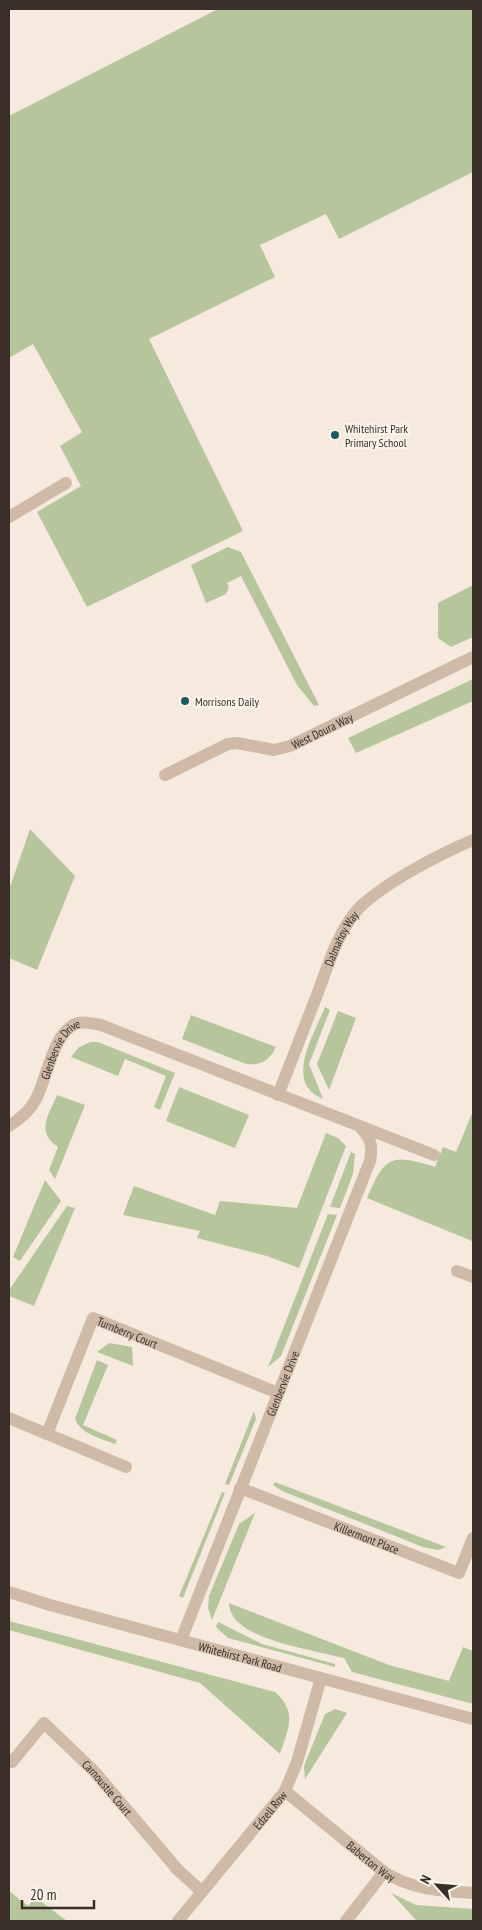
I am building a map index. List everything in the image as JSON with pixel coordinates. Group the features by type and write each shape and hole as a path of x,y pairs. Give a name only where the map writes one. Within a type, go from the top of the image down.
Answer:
{"street":[{"path":"9,517 66,483"},
{"name":"West Doura Way","path":"165,775 228,744 237,743 274,750 290,746 473,657"},
{"name":"Dalmahoy Way","path":"278,1095 334,952 350,921 361,907 385,888 451,850 473,840"},
{"name":"Glenbervie Drive","path":"9,1126 22,1118 36,1099 57,1044 64,1033 79,1022 101,1025 434,1155"},
{"name":"Glenbervie Drive","path":"181,1640 370,1161 372,1146 370,1137 360,1127"},
{"path":"458,1271 473,1277"},
{"name":"Turnberry Court","path":"46,1434 93,1318 278,1393"},
{"path":"9,1418 126,1467"},
{"name":"Killermont Place","path":"240,1488 459,1573 473,1538"},
{"name":"Whitehirst Park Road","path":"9,1592 50,1605 473,1719"},
{"name":"Edzell Row","path":"178,1921 285,1791 297,1762 320,1678"},
{"name":"Carnoustie Court","path":"12,1762 44,1723 94,1771 178,1869 202,1892"},
{"name":"Baberton Way","path":"285,1791 384,1872 413,1887 427,1890 473,1893"},
{"path":"346,1921 384,1872"}],"green space":[{"path":"218,9 473,9 473,172 339,239 326,214 260,245 275,277 149,339 243,531 87,607 37,512 81,486 60,446 82,432 33,344 9,358 9,116"},
{"path":"228,547 241,552 319,705 314,706 297,685 241,576 227,583 229,587 226,594 206,603 191,565"},
{"path":"473,585 473,637 451,647 438,638 438,603"},
{"path":"473,679 473,701 356,753 348,738"},
{"path":"30,829 75,876 37,970 9,958 9,890"},
{"path":"325,1007 330,1010 309,1064 323,1099 311,1092 305,1082 303,1070 309,1044"},
{"path":"338,1011 356,1018 329,1090 317,1064"},
{"path":"191,1015 276,1047 268,1059 261,1063 246,1064 182,1039"},
{"path":"91,1042 98,1042 175,1073 160,1110 154,1107 166,1076 125,1059 118,1076 71,1057 79,1047"},
{"path":"179,1087 249,1115 235,1148 166,1121"},
{"path":"57,1095 85,1105 55,1179 49,1170 58,1147 51,1141 45,1129"},
{"path":"473,1111 472,1241 367,1198 379,1173 391,1162 408,1160 435,1167 443,1147 456,1152"},
{"path":"326,1133 338,1138 346,1146 299,1268 267,1256 197,1238 200,1231 123,1215 134,1186 215,1215 220,1201 297,1208"},
{"path":"351,1152 355,1154 353,1174 340,1208 330,1207"},
{"path":"45,1180 61,1201 20,1261 13,1257"},
{"path":"67,1206 75,1208 34,1306 9,1296 9,1290"},
{"path":"328,1214 337,1215 281,1356 268,1367"},
{"path":"109,1343 132,1347 133,1366 97,1352"},
{"path":"97,1360 108,1365 83,1425 117,1440 115,1444 86,1432 75,1419"},
{"path":"254,1411 256,1419 229,1485 225,1484"},
{"path":"275,1482 446,1547 438,1550 423,1547 282,1491 273,1485"},
{"path":"222,1492 225,1493 183,1598 179,1596"},
{"path":"255,1513 212,1620 208,1608 209,1596 239,1524"},
{"path":"229,1603 389,1665 449,1681 463,1647 473,1651 473,1704 352,1672 344,1658 289,1645 261,1636 237,1621 233,1616"},
{"path":"9,1621 275,1692 282,1699 289,1714 288,1729 280,1754 200,1683 9,1630"},
{"path":"218,1622 262,1644 335,1664 335,1667 228,1638 216,1627"},
{"path":"335,1709 347,1713 305,1779 304,1766 325,1714"},
{"path":"9,1891 28,1906 35,1897 67,1921 9,1921"},
{"path":"391,1893 416,1905 473,1909 473,1921 417,1921"}],"place":[{"name":"Whitehirst Park Primary School","path":"335,435"},
{"name":"Morrisons Daily","path":"185,701"}]}
